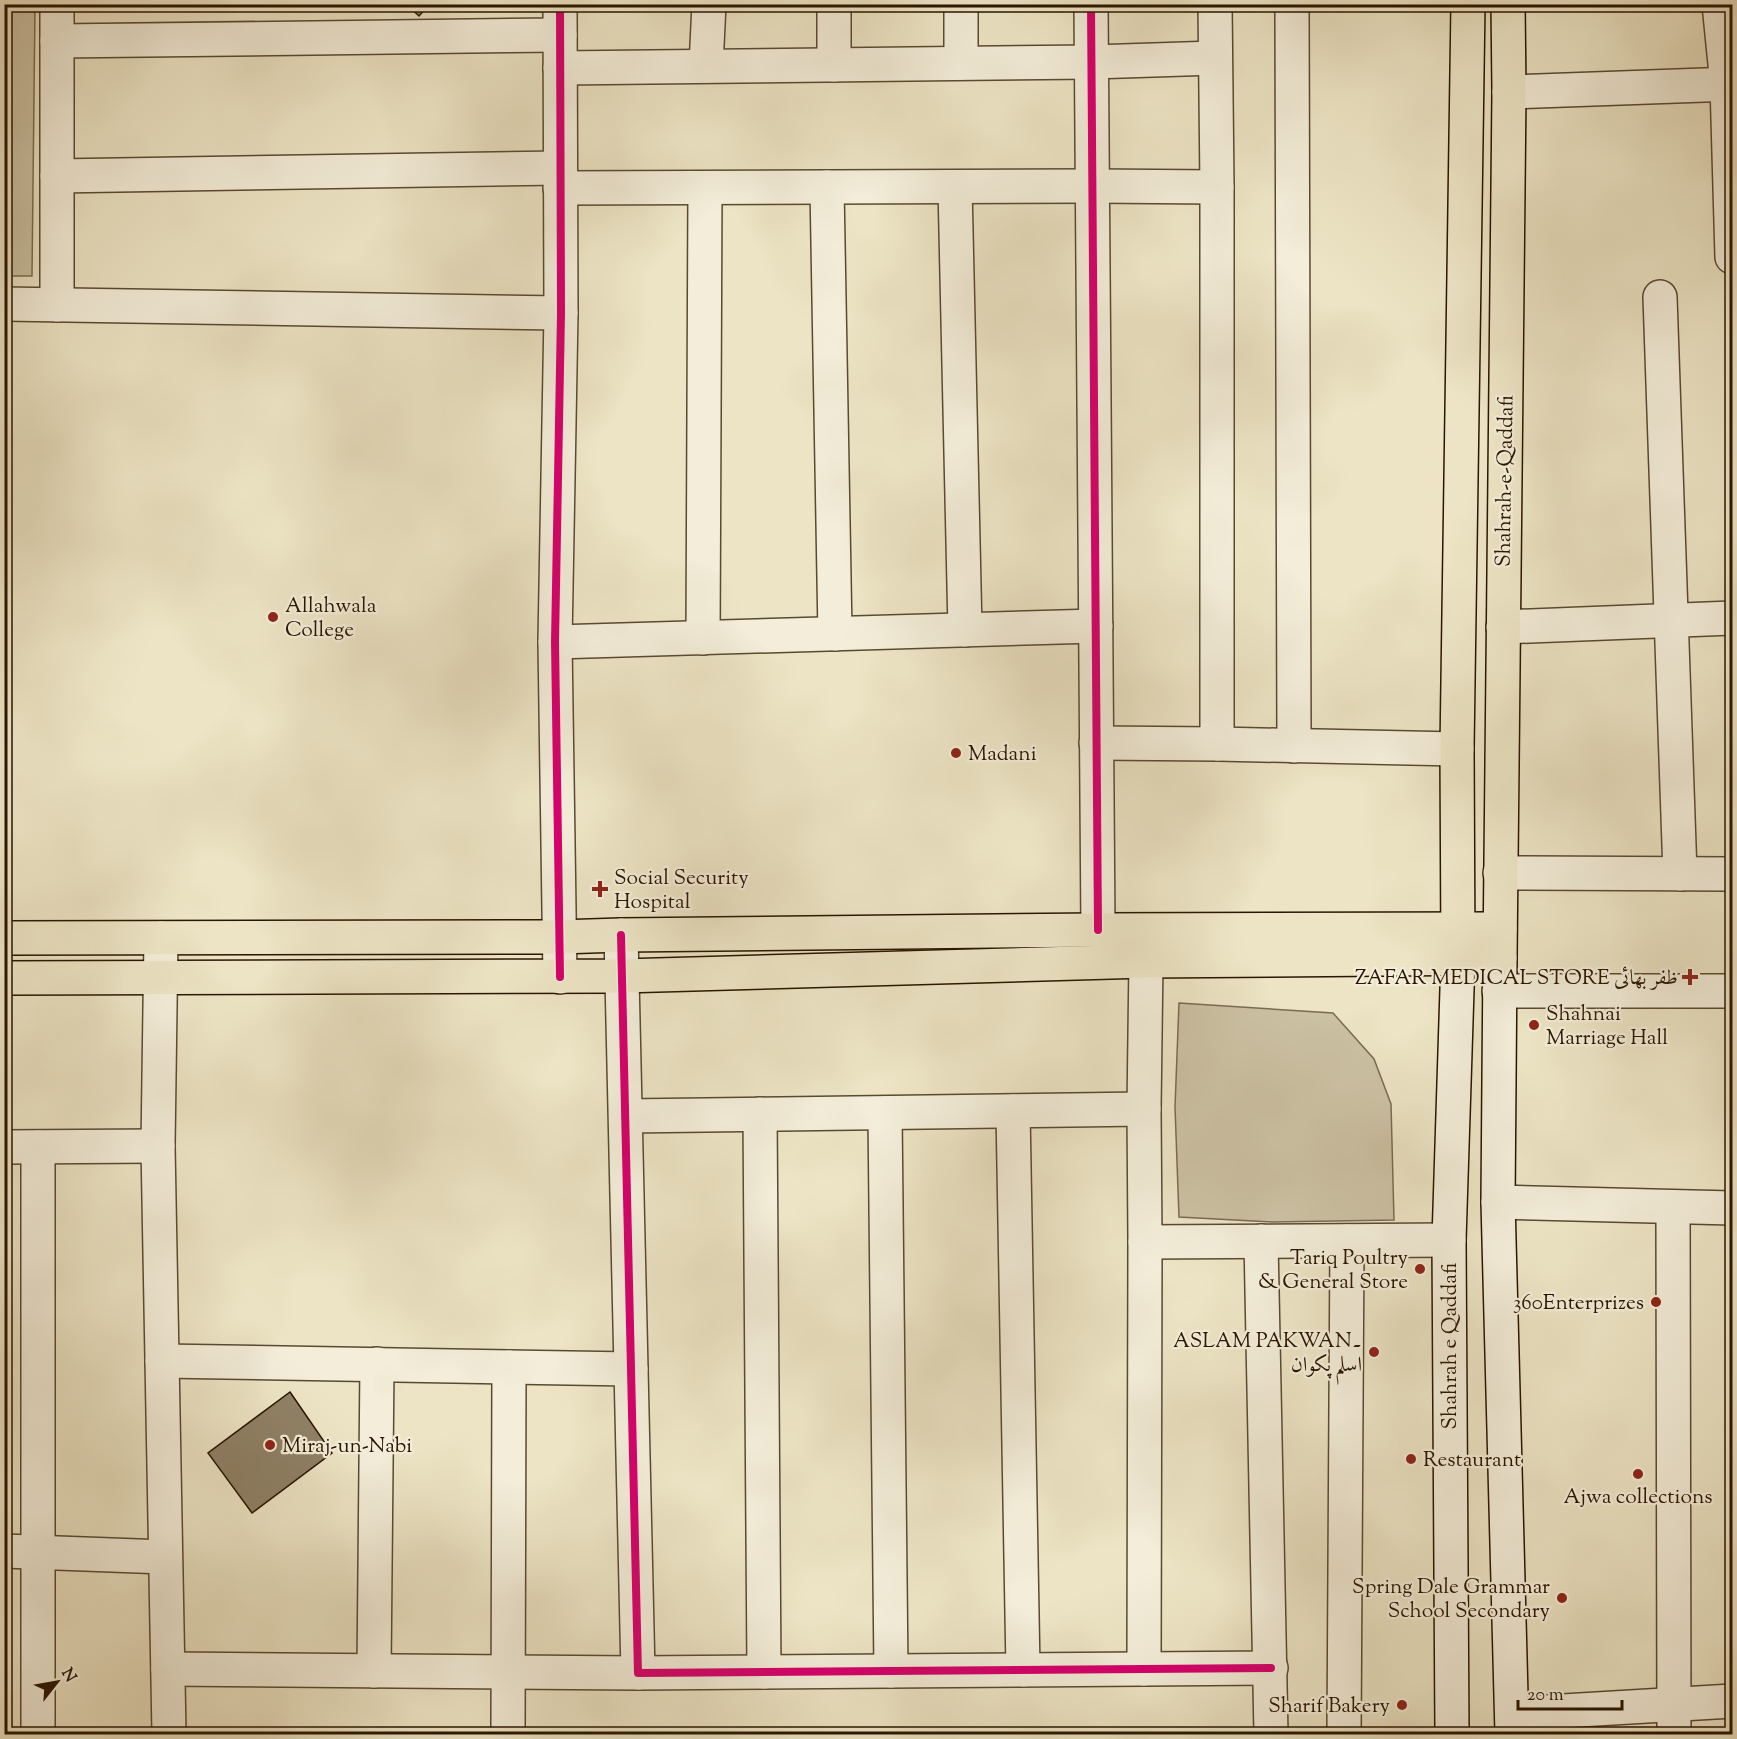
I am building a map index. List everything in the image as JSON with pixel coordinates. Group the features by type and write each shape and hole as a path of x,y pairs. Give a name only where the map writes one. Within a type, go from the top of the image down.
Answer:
{"main road":[{"name":"Shahrah-e-Qaddafi","path":"1458,944 1457,749 1468,4"},
{"name":"Shahrah-e-Qaddafi","path":"1500,944 1508,4"},
{"path":"4,938 559,937 621,934 1098,930 1500,944"},
{"path":"4,978 622,976 1146,962 1458,944"}],"street":[{"path":"57,4 57,305"},
{"path":"706,66 709,4"},
{"path":"834,4 834,65"},
{"path":"961,4 961,63"},
{"path":"1091,4 1098,930"},
{"path":"1215,4 1217,744"},
{"path":"1292,4 1294,746"},
{"path":"1719,4 1730,84 1732,257"},
{"path":"57,41 560,20 561,313 555,642 560,976"},
{"path":"560,68 1092,62 1215,58"},
{"path":"1509,92 1730,84"},
{"path":"57,176 560,178 705,188 1217,187"},
{"path":"827,187 835,634"},
{"path":"955,187 964,630"},
{"path":"702,638 705,188"},
{"path":"1660,297 1680,874"},
{"path":"4,304 561,313"},
{"path":"1503,627 1732,618"},
{"path":"555,642 1096,626"},
{"path":"1096,743 1457,749"},
{"path":"1500,873 1732,874"},
{"path":"621,934 638,1673"},
{"path":"161,938 158,1146 169,1734"},
{"name":"Shahrah e Qaddafi","path":"1452,1734 1449,1240 1458,944"},
{"path":"1500,944 1498,1202 1512,1724 1674,1720 1732,1701"},
{"path":"1144,1669 1146,962"},
{"path":"1499,992 1732,991"},
{"path":"626,1116 1144,1109"},
{"path":"1013,1111 1023,1670"},
{"path":"885,1113 891,1671"},
{"path":"760,1114 764,1672"},
{"path":"4,1147 158,1146"},
{"path":"38,1147 38,1734"},
{"path":"1498,1202 1732,1208"},
{"path":"1673,1207 1674,1720"},
{"path":"1145,1242 1449,1240"},
{"path":"1261,1241 1271,1734"},
{"path":"1344,1734 1347,1241"},
{"path":"162,1360 631,1369"},
{"path":"374,1671 376,1364"},
{"path":"508,1734 509,1367"},
{"path":"4,1551 165,1557"},
{"path":"168,1669 638,1673 1270,1668"}],"shaded area":[{"path":"5,4 35,5 32,276 5,276"},
{"path":"1179,1003 1333,1013 1374,1059 1391,1104 1394,1220 1272,1222 1179,1217 1175,1107"}],"building":[{"path":"406,4 430,4 419,16"},
{"path":"290,1392 332,1453 252,1513 208,1453"}],"cycle path":[{"path":"560,4 561,313 555,642 560,977"},
{"path":"1091,4 1098,930"},
{"path":"621,935 638,1673 1271,1668"}],"place":[{"name":"Allahwala College","path":"273,617"},
{"name":"Madani","path":"956,753"},
{"name":"Social Security Hospital","path":"600,889"},
{"name":"ZAFAR MEDICAL STORE ظفر بھائی","path":"1690,977"},
{"name":"Shahnai Marriage Hall","path":"1534,1025"},
{"name":"Tariq Poultry & General Store","path":"1420,1269"},
{"name":"360Enterprizes","path":"1656,1302"},
{"name":"ASLAM PAKWAN۔ اسلم پکوان","path":"1374,1352"},
{"name":"Miraj-un-Nabi","path":"270,1445"},
{"name":"Restaurant","path":"1411,1459"},
{"name":"Ajwa collections","path":"1638,1474"},
{"name":"Spring Dale Grammar School Secondary","path":"1562,1598"},
{"name":"Sharif Bakery","path":"1402,1705"}]}
